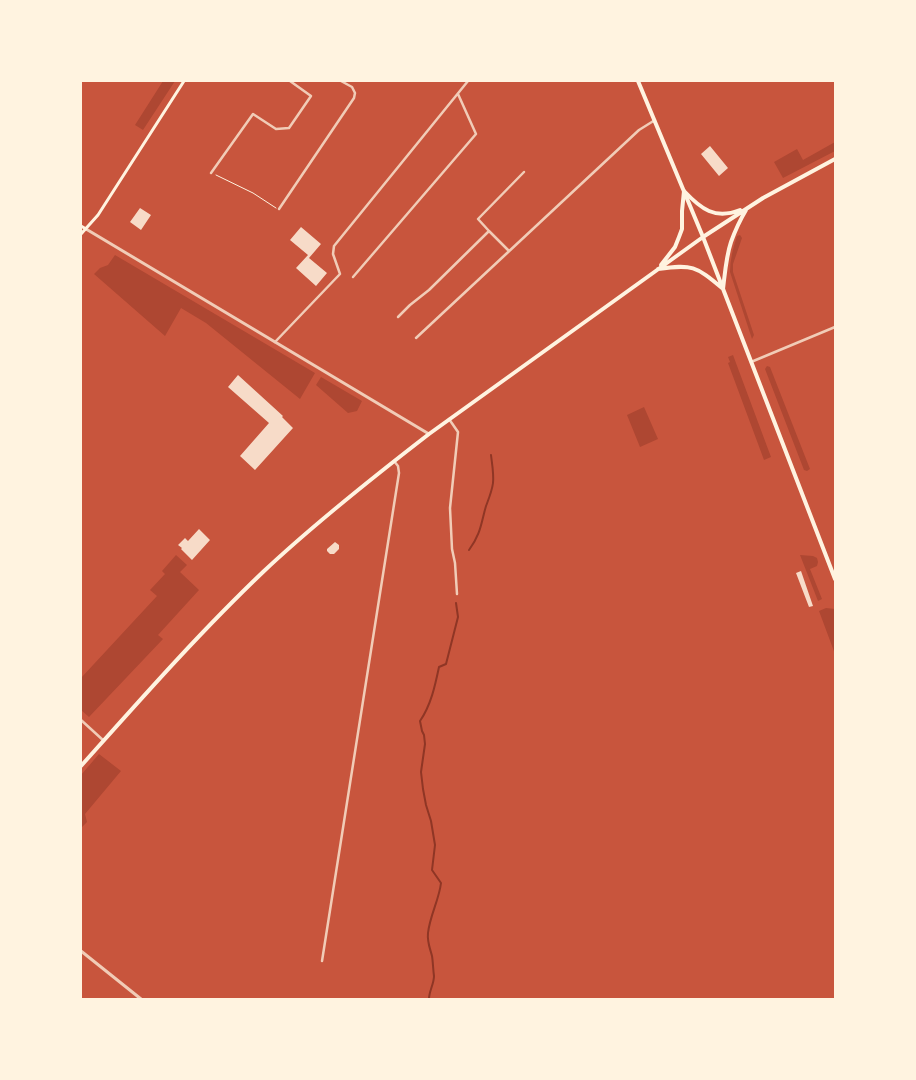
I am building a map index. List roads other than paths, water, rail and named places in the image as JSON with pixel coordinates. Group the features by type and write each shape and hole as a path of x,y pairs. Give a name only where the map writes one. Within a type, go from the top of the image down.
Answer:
{"main road":[{"path":"81,234 102,208 184,81"},
{"path":"638,81 703,237 835,579"},
{"path":"81,766 184,652 263,572 310,530 394,461 703,237 747,208 835,159"},
{"path":"684,191 699,205 716,214 728,214 747,208"},
{"path":"658,269 675,247 680,237 684,191"},
{"path":"723,290 731,242 747,208"},
{"path":"81,226 86,228"},
{"path":"658,269 678,266 694,268 701,271 723,290"}],"street":[{"path":"210,173 253,114 276,129 288,128 311,96 290,81"},
{"path":"279,210 354,98 355,92 352,87 341,81"},
{"path":"276,342 340,274 333,254 334,246 468,81"},
{"path":"353,277 476,134 458,94"},
{"path":"416,338 639,130 654,120"},
{"path":"509,251 478,220 524,172"},
{"path":"86,228 429,434"},
{"path":"398,316 429,290 489,231"},
{"path":"751,362 835,327"},
{"path":"449,420 458,432 450,508 457,594"},
{"path":"322,961 399,473 398,466 394,461"},
{"path":"81,720 104,740"},
{"path":"81,951 141,999"}],"waterway":[{"path":"469,550 478,534 492,489 491,455"},
{"path":"429,999 434,976 428,933 441,883 432,870 435,845 423,789 421,772 425,744 420,721 430,702 439,667 446,664 458,617 456,603"}]}
